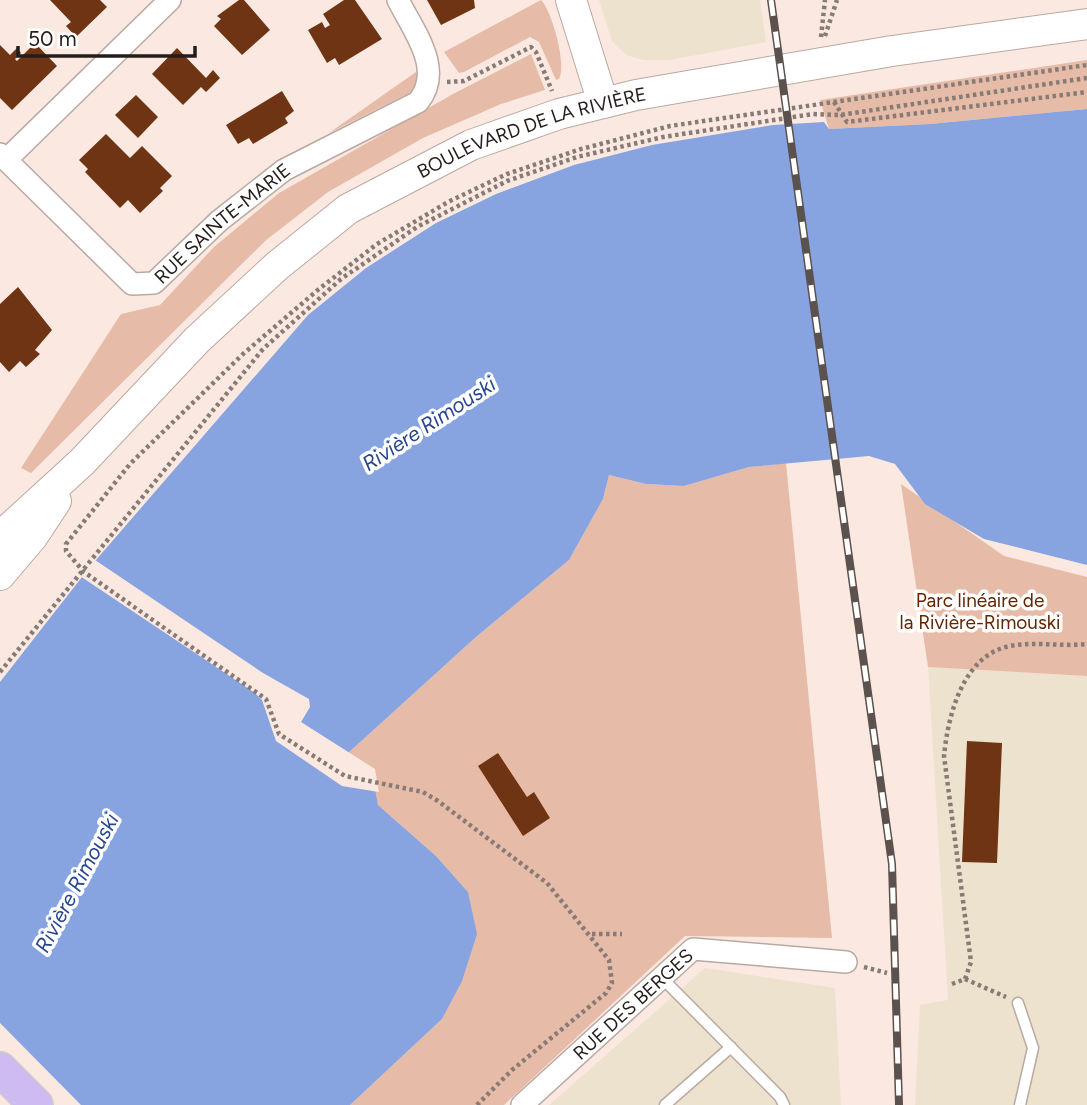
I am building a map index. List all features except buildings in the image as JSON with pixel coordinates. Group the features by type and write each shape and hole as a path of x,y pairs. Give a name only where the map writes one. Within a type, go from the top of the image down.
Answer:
{"main road":[{"path":"571,0 603,103"},
{"name":"BOULEVARD DE LA RIVIÈRE","path":"0,537 82,463 197,340 277,266 348,209 471,145 559,114 603,103 816,64 1087,24"},
{"name":"BOULEVARD DE LA RIVIÈRE","path":"0,575 33,536 82,463"},
{"path":"0,1069 36,1105"}],"street":[{"path":"3,157 170,0"},
{"path":"398,0 427,57 429,83"},
{"name":"RUE SAINTE-MARIE","path":"3,157 132,284 143,285 154,283 219,221 284,170 418,102 429,83"},
{"name":"RUE DES BERGES","path":"522,1105 693,949 846,962"}],"lane":[{"path":"661,977 784,1105"},
{"path":"1018,1003 1032,1048 1020,1105"},
{"path":"665,1105 731,1047"}],"path":[{"path":"816,64 825,0"},
{"path":"816,64 837,0"},
{"path":"429,83 464,81 531,47 536,52 559,114 580,149"},
{"path":"477,1105 512,1070 606,993 612,983 610,960 591,934 547,883 438,801 423,792 345,776 279,734 266,699 82,571 66,551 66,544 131,464 243,355 319,289 377,244 448,202 507,174 580,149 670,126 1087,65"},
{"path":"0,672 262,349 341,279 417,227 507,181 577,157 700,131 813,114 840,115 1087,78"},
{"path":"834,102 847,122 1087,92"},
{"path":"965,979 971,962 944,756 946,735 962,685 987,655 1009,646 1087,644"},
{"path":"591,934 622,934"},
{"path":"952,984 965,979 1018,1003"}],"shaded area":[{"path":"599,0 760,0 766,42 670,60 644,60 626,55 612,41"},
{"path":"928,667 1087,676 1087,1105 915,1105 920,1005 948,1000"},
{"path":"705,968 835,988 841,1105 549,1105"}],"green space":[{"path":"541,0 550,15 560,51 559,79 556,80 539,42 530,37 459,73 444,52"},
{"path":"531,54 545,90 501,104 423,138 328,192 265,241 31,473 21,468 121,314 160,305 214,247 279,193 453,94"},
{"path":"1087,60 1087,109 930,124 829,129 820,100"},
{"path":"416,72 418,77 415,90 329,133"},
{"path":"786,463 832,938 685,936 504,1105 350,1105 442,1019 468,892 436,856 378,805 372,771 347,754 476,637 569,560 603,499 609,475 646,484 684,486 749,467"},
{"name":"Parc linéaire de la Rivière-Rimouski","path":"901,484 1004,556 1087,577 1087,676 928,667"}],"water":[{"name":"Rivière Rimouski","path":"1087,109 1087,565 984,539 925,504 895,464 869,456 749,467 684,486 646,484 609,475 603,499 569,560 476,637 347,754 372,771 378,805 436,856 468,892 477,934 462,981 442,1019 350,1105 0,1105 0,682 89,568 308,315 366,268 436,223 496,194 574,165 652,145 773,125 824,122 829,129 930,124"}],"pier":[{"path":"95,560 263,673 309,699 310,707 301,722 375,769 379,792 342,786 276,741 262,700 255,693 80,576"},
{"path":"0,1023 81,1105 0,1105"}],"railway":[{"path":"771,0 892,864 899,1105"}]}
